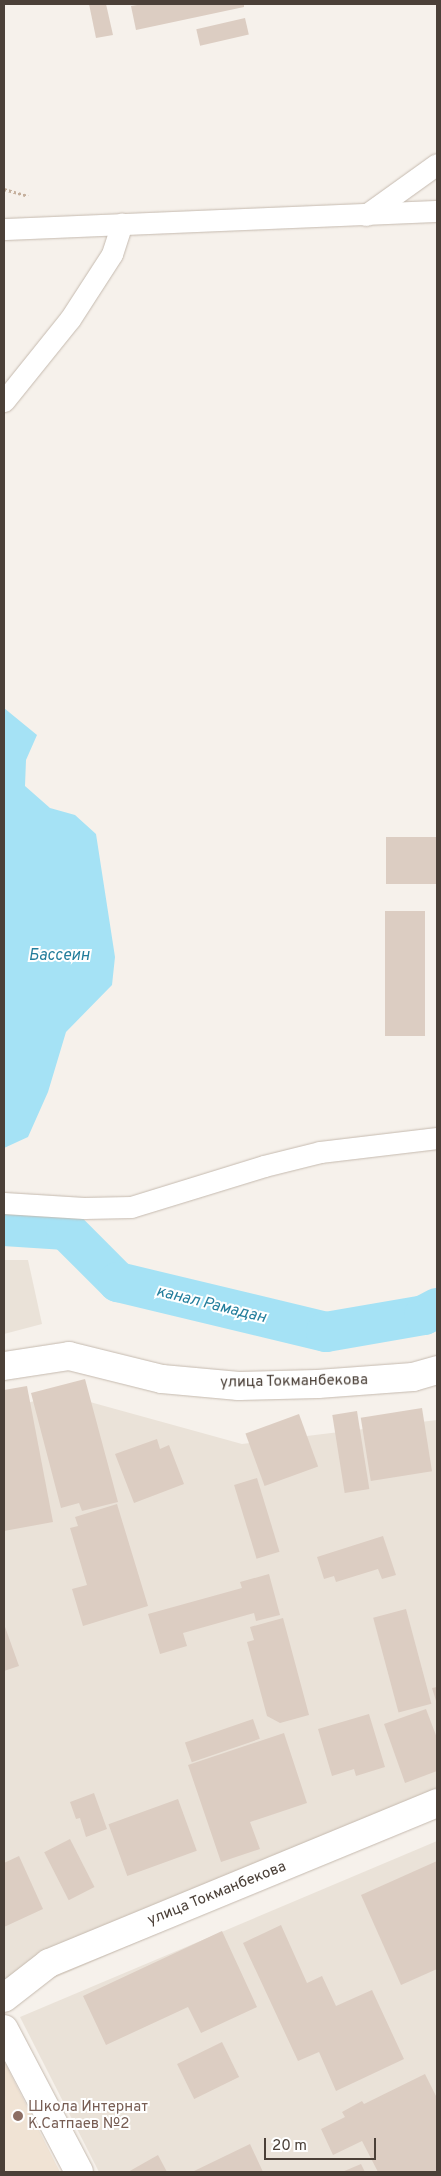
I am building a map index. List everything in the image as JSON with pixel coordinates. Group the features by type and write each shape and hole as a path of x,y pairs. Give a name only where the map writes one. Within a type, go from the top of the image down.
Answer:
{"street":[{"name":"улица Токманбекова","path":"4,1366 69,1356 162,1379 239,1386 318,1384 413,1377 437,1370"},
{"name":"улица Токманбекова","path":"4,1998 49,1963 437,1803"},
{"path":"4,2029 79,2172"}],"lane":[{"path":"366,216 437,164"},
{"path":"4,229 366,216 437,211"},
{"path":"4,401 70,319 112,254 122,224"},
{"path":"4,1203 84,1208 131,1207 264,1166 320,1152 437,1138"}],"shaded area":[{"path":"4,1260 28,1260 42,1324 4,1334"},
{"path":"61,1394 242,1444 437,1420 437,1813 8,1998 4,1989 4,1409"},
{"path":"437,1841 437,2172 99,2172 20,2017"},
{"name":"Школа Интернат К.Сатпаев №2","path":"4,2061 60,2172 4,2172"}],"water":[{"name":"Бассеин","path":"4,708 37,735 26,760 25,786 50,808 75,815 96,834 115,957 112,985 66,1032 48,1092 28,1137 4,1148"}],"building":[{"path":"89,4 106,4 113,35 96,38"},
{"path":"143,4 244,4 244,7 136,30 131,6"},
{"path":"245,18 249,35 200,46 196,29"},
{"path":"386,837 437,837 437,884 386,884"},
{"path":"385,911 425,911 425,1036 385,1036"},
{"path":"85,1379 118,1502 82,1511 79,1503 61,1508 31,1393"},
{"path":"27,1386 53,1522 4,1531 4,1390"},
{"path":"422,1408 432,1471 371,1481 361,1418"},
{"path":"357,1411 369,1489 345,1493 332,1415"},
{"path":"299,1414 318,1467 265,1486 245,1433"},
{"path":"157,1439 160,1449 169,1445 184,1484 134,1503 115,1454"},
{"path":"257,1478 280,1552 257,1559 234,1485"},
{"path":"117,1504 148,1606 83,1626 72,1589 87,1585 70,1528 78,1526 75,1517"},
{"path":"383,1536 396,1575 382,1579 378,1569 336,1582 334,1576 324,1579 317,1557"},
{"path":"269,1574 280,1615 256,1621 254,1613 183,1633 187,1646 160,1654 148,1614 242,1588 240,1582"},
{"path":"406,1609 431,1704 399,1712 373,1618"},
{"path":"283,1618 309,1715 280,1723 267,1716 247,1642 254,1640 250,1627"},
{"path":"4,1624 19,1666 4,1671"},
{"path":"437,1687 437,1704 432,1688"},
{"path":"426,1709 437,1738 437,1771 405,1783 384,1724"},
{"path":"369,1714 385,1767 356,1776 354,1769 332,1776 318,1729"},
{"path":"253,1719 260,1739 192,1762 185,1742"},
{"path":"284,1733 307,1803 250,1822 260,1849 221,1862 188,1765"},
{"path":"94,1793 107,1829 86,1837 80,1818 76,1819 70,1802"},
{"path":"178,1799 197,1851 127,1876 108,1824"},
{"path":"70,1839 95,1887 69,1900 44,1852"},
{"path":"19,1856 43,1909 4,1927 4,1863"},
{"path":"437,1861 437,1969 401,1985 361,1895"},
{"path":"281,1925 307,1983 322,1976 336,2006 372,1990 404,2059 336,2091 319,2052 298,2061 243,1943"},
{"path":"222,1931 257,2007 201,2033 188,2007 106,2045 83,1996"},
{"path":"222,2042 239,2077 194,2099 177,2064"},
{"path":"425,2074 437,2098 437,2172 378,2172 362,2141 333,2155 321,2129 345,2117 342,2112 362,2101 364,2104"},
{"path":"250,2144 263,2172 192,2172"},
{"path":"158,2155 167,2172 128,2172"},
{"path":"361,2164 365,2172 342,2172"}],"waterway":[{"name":"канал Рамадан","path":"4,1226 66,1230 118,1282 326,1332 424,1315 437,1308"}],"place":[{"name":"Школа Интернат К.Сатпаев №2","path":"18,2116"}]}
